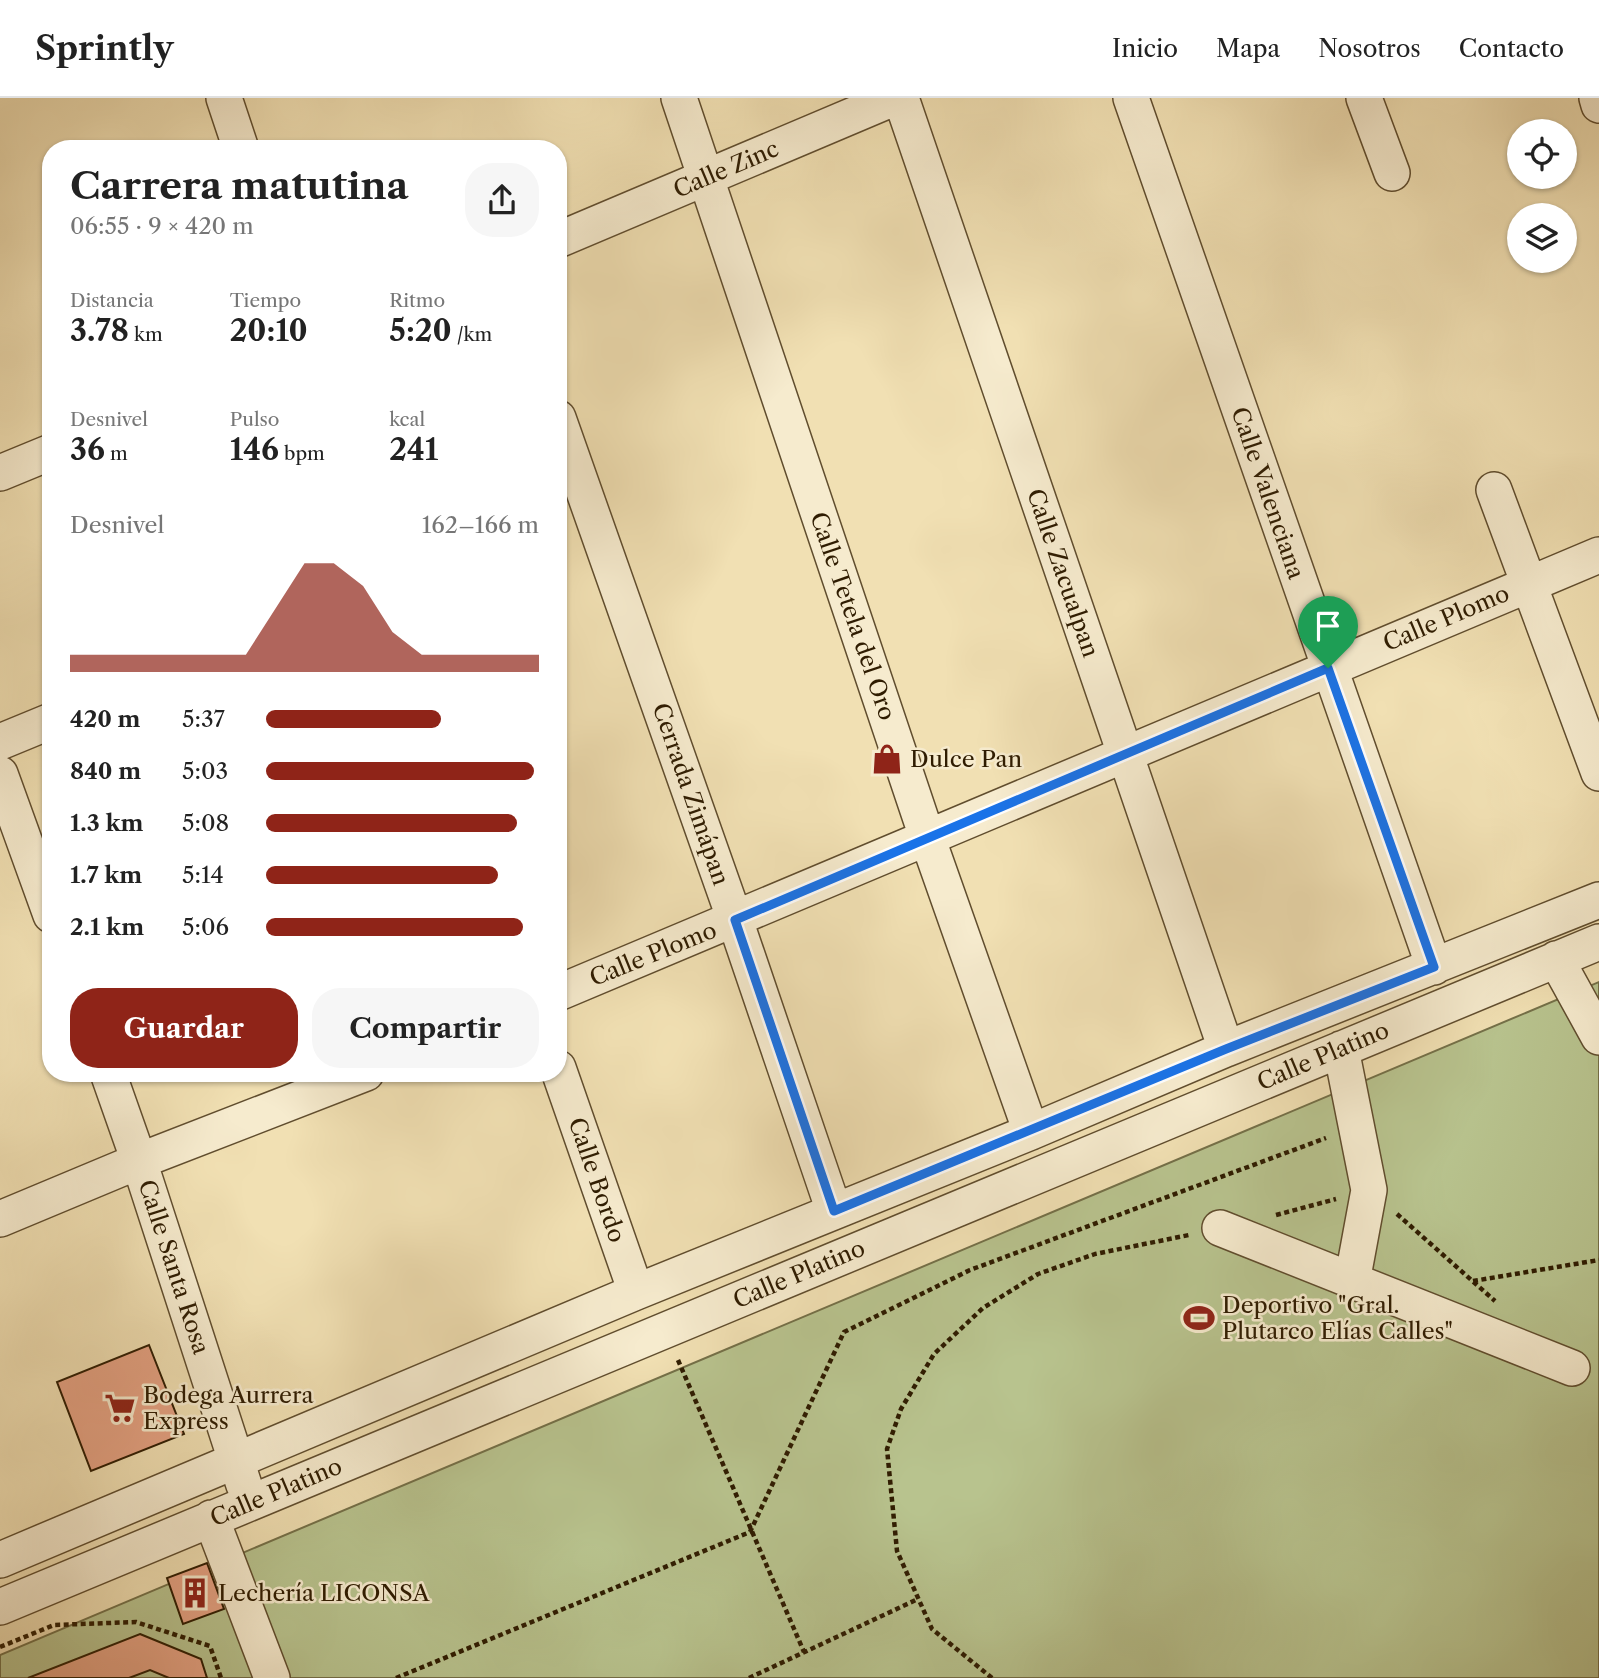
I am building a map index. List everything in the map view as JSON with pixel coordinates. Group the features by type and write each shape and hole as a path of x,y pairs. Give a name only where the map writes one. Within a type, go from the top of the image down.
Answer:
{"street":[{"path":"224,98 238,140"},
{"name":"Calle Tetela del Oro","path":"679,98 928,836 1031,1132"},
{"name":"Calle Zinc","path":"567,236 894,98"},
{"name":"Calle Zacualpan","path":"901,98 1226,1049"},
{"name":"Calle Valenciana","path":"1131,98 1434,967"},
{"path":"1364,98 1392,173"},
{"path":"1597,98 1599,106"},
{"name":"Cerrada Zimápan","path":"567,444 735,920 834,1211"},
{"path":"0,473 42,456"},
{"path":"1494,490 1599,773"},
{"name":"Calle Plomo","path":"567,989 1599,555"},
{"path":"0,741 42,725"},
{"path":"0,774 42,890"},
{"name":"Calle Platino","path":"0,1560 636,1292 1031,1132 1226,1049 1599,900"},
{"name":"Calle Platino","path":"0,1607 1599,942"},
{"path":"1556,959 1599,1037"},
{"path":"1341,1049 1369,1190 1352,1282"},
{"name":"Calle Santa Rosa","path":"111,1082 250,1502"},
{"path":"0,1219 333,1082"},
{"name":"Calle Bordo","path":"563,1082 636,1292"},
{"path":"1220,1228 1572,1368"},
{"path":"211,1518 272,1678"}],"path":[{"path":"396,1678 750,1532 844,1332 970,1270 1356,1126"},
{"path":"1268,1217 1369,1190 1502,1307"},
{"path":"992,1678 932,1629 897,1551 887,1448 901,1409 934,1354 983,1308 1038,1274 1095,1254 1220,1228"},
{"path":"1472,1281 1599,1260"},
{"path":"677,1357 750,1532 804,1652"},
{"path":"749,1678 918,1599"},
{"path":"0,1647 54,1625 136,1622 210,1646 221,1678"}],"green space":[{"name":"Deportivo \"Gral. Plutarco Elías Calles\"","path":"1599,982 1599,1678 0,1678 0,1655"}],"building":[{"name":"Bodega Aurrera Express","path":"149,1345 184,1434 91,1471 57,1382"},
{"name":"Lechería LICONSA","path":"207,1563 224,1609 183,1624 167,1578"},
{"path":"140,1634 201,1659 207,1678 169,1678 150,1670 129,1678 28,1678"}],"place":[{"name":"Dulce Pan","path":"887,759"},
{"name":"Deportivo \"Gral. Plutarco Elías Calles\"","path":"1199,1318"},
{"name":"Bodega Aurrera Express","path":"120,1408"},
{"name":"Lechería LICONSA","path":"195,1593"}],"route":[{"path":"1328,668 1434,967 1226,1049 1031,1132 834,1211 735,920 1328,668"}]}
